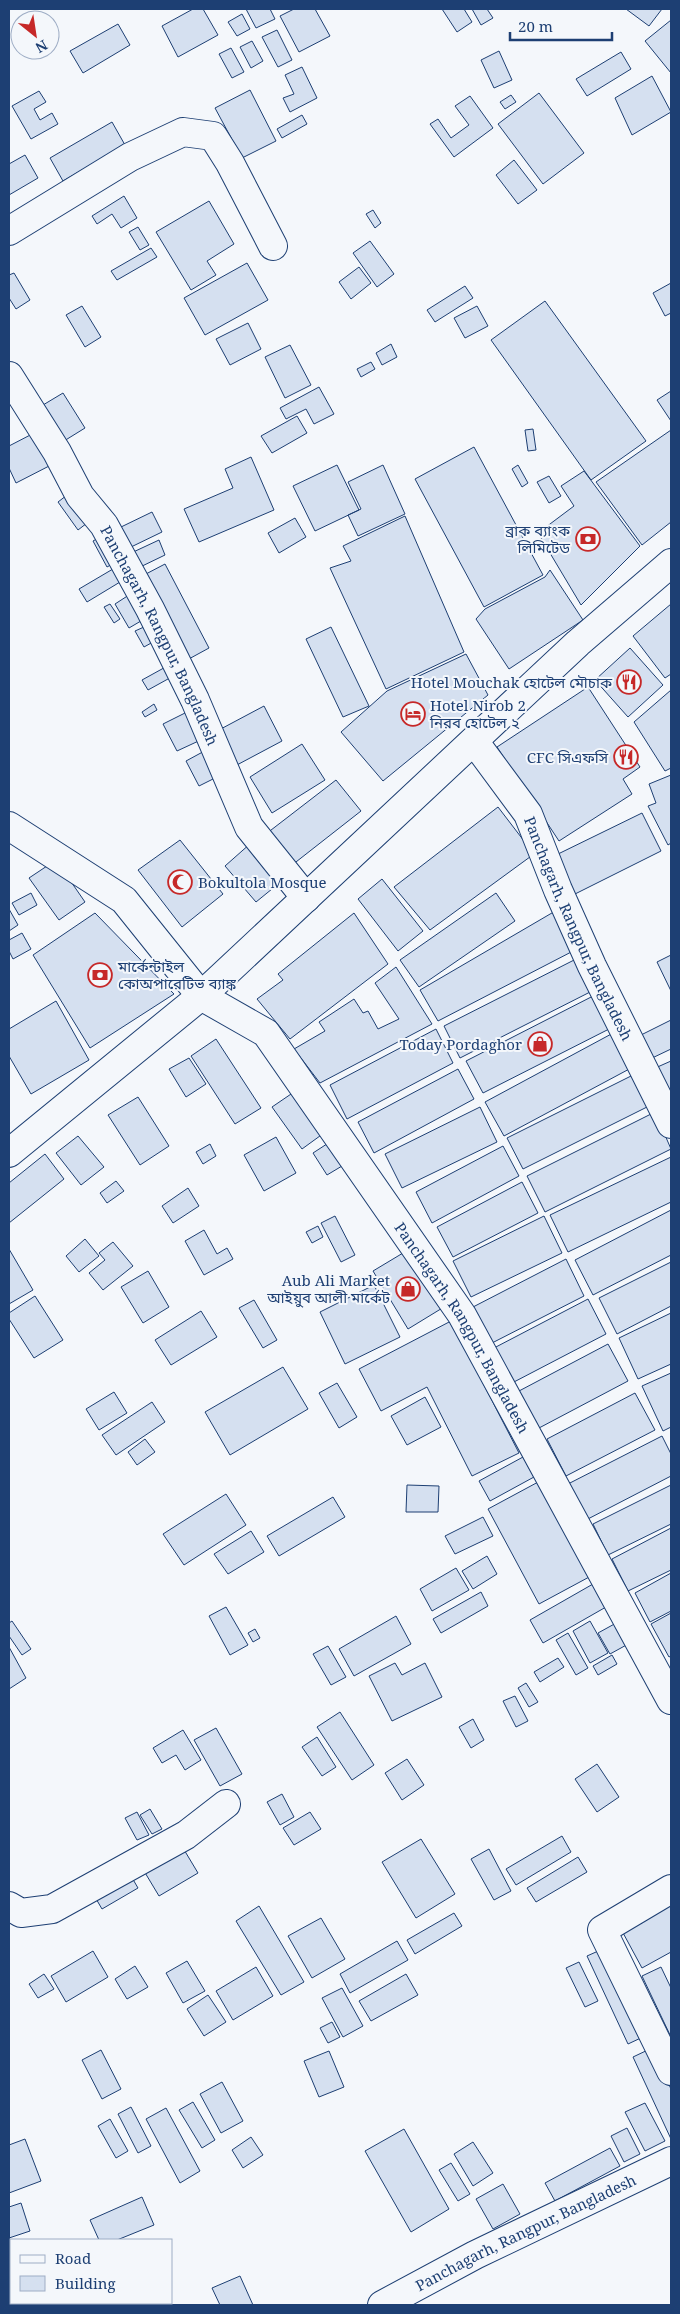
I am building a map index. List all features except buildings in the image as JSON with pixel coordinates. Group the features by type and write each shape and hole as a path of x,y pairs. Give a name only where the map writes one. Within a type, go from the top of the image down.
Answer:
{"street":[{"path":"9,231 130,157 183,132 213,136 230,163 273,246"},
{"name":"Panchagarh, Rangpur, Bangladesh","path":"9,376 57,452 80,496 104,525 150,608 195,700 249,826 306,898"},
{"path":"9,1153 201,996 578,643 671,563"},
{"name":"Panchagarh, Rangpur, Bangladesh","path":"474,741 528,814 558,890 592,966 671,1124"},
{"name":"Panchagarh, Rangpur, Bangladesh","path":"9,826 124,900 201,996 266,1034 462,1315 671,1700"},
{"path":"9,1906 21,1913 52,1910 186,1835 226,1804"},
{"path":"671,1889 602,1930 671,2071"},
{"name":"Panchagarh, Rangpur, Bangladesh","path":"382,2305 475,2255 671,2161"}],"place":[{"name":"ব্রাক ব্যাংক লিমিটেড","path":"588,539"},
{"name":"Hotel Mouchak হোটেল মৌচাক","path":"629,682"},
{"name":"Hotel Nirob 2 নিরব হোটেল ২","path":"413,714"},
{"name":"CFC সিএফসি","path":"626,757"},
{"name":"Bokultola Mosque","path":"180,882"},
{"name":"মার্কেন্টাইল কোঅপারেটিভ ব্যাঙ্ক","path":"100,975"},
{"name":"Today Pordaghor","path":"540,1044"},
{"name":"Aub Ali Market আইয়ুব আলী মার্কেট","path":"408,1289"}]}
